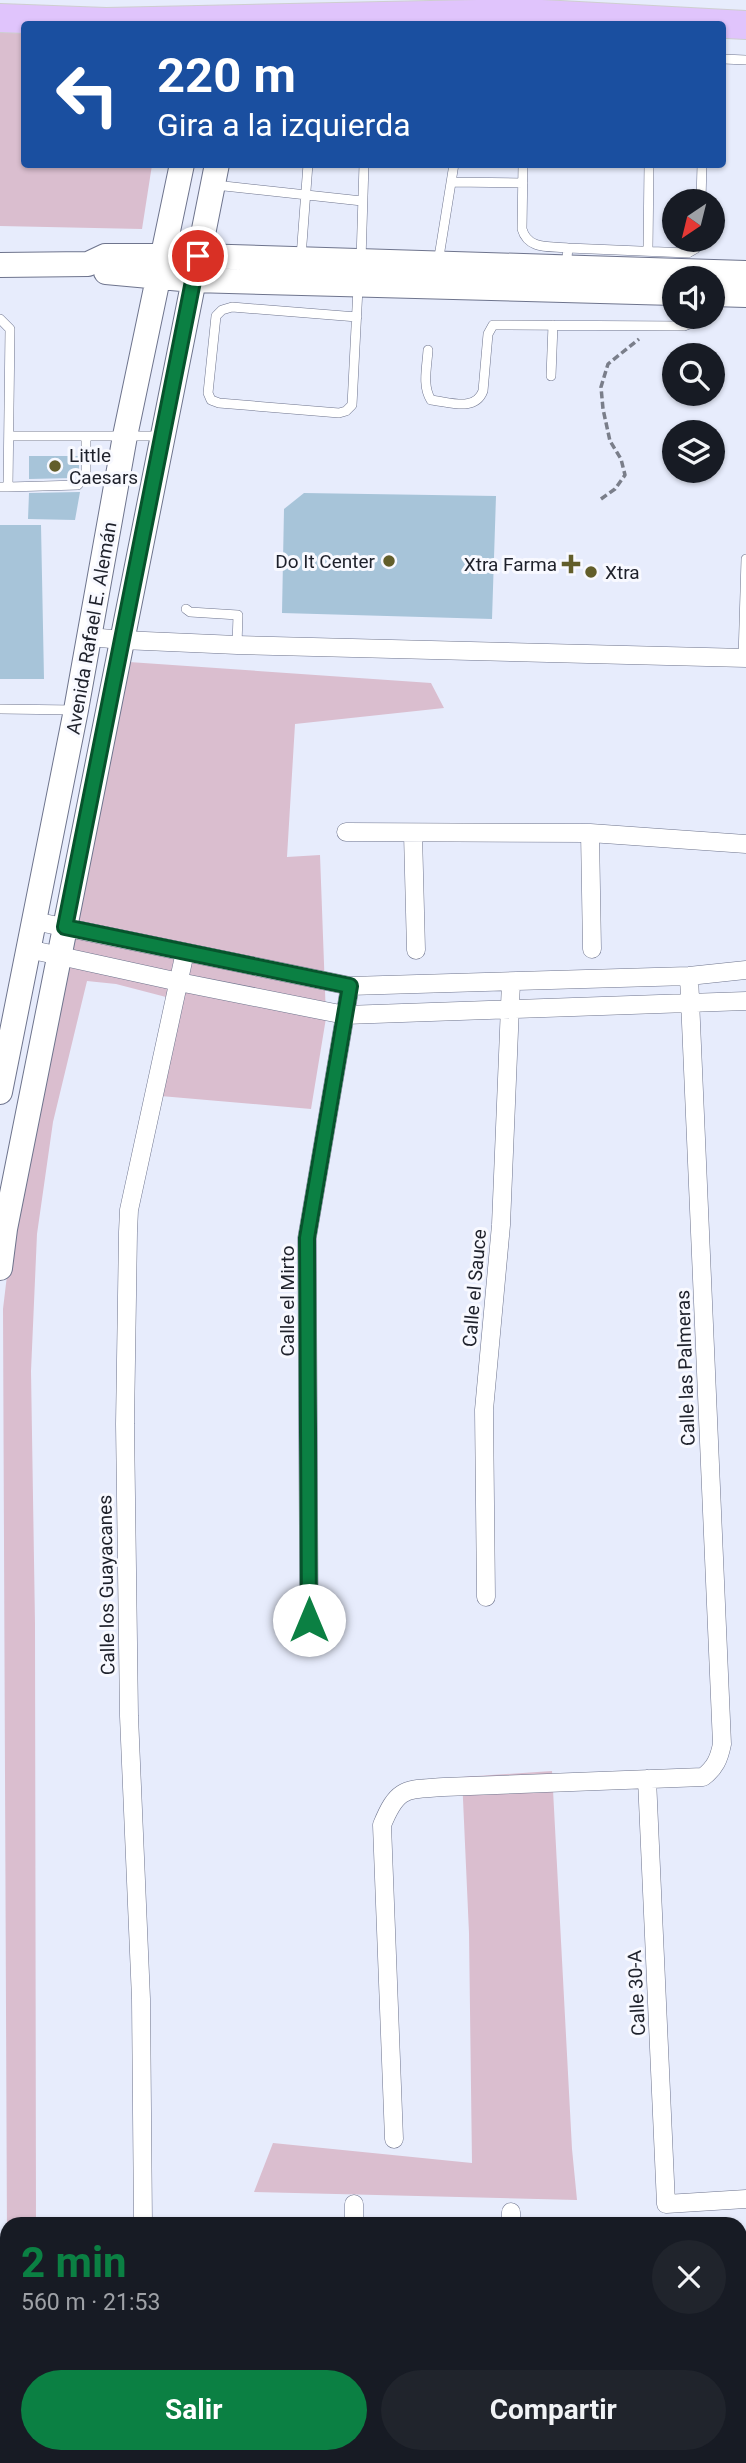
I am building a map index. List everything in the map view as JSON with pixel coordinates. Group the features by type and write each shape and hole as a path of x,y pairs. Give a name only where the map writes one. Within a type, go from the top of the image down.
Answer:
{"main road":[{"path":"0,18 65,21"},
{"path":"214,21 615,21"},
{"path":"726,24 746,24"},
{"name":"Avenida Rafael E. Alemán","path":"0,1092 76,710 125,436 181,168"},
{"name":"Avenida Rafael E. Alemán","path":"0,1268 5,1229 215,174"},
{"path":"97,268 105,256 160,267 193,281 360,273 567,269 662,290"},
{"path":"160,267 198,256 301,259 360,273 438,264 746,273"},
{"path":"5,262 97,268 124,281 137,296 145,314 145,334"},
{"path":"725,294 746,295"}],"street":[{"path":"90,636 237,645 745,658"},
{"path":"346,832 590,833 746,844"},
{"path":"590,833 592,949"},
{"path":"413,834 416,950"},
{"path":"34,922 350,986 690,976 746,970"},
{"path":"28,949 345,1015 746,1001"},
{"name":"Calle los Guayacanes","path":"143,2217 141,1998 129,1716 125,1424 128,1232 129,1210 185,951"},
{"name":"Calle las Palmeras","path":"647,1779 703,1777 713,1769 719,1758 722,1730 690,976"},
{"name":"Calle el Sauce","path":"486,1597 484,1410 500,1225 511,982"},
{"name":"Calle el Mirto","path":"309,1620 307,1238 350,986"},
{"path":"394,2139 382,1825 396,1796 409,1790 444,1787 647,1779"},
{"name":"Calle 30-A","path":"647,1779 666,2204 746,2200"},
{"path":"354,2204 354,2217"}],"lane":[{"path":"726,59 746,60"},
{"path":"301,259 308,168"},
{"path":"357,317 232,307 222,310 216,316 208,393 211,400 219,403 325,412 346,411 352,405 360,273 364,168"},
{"path":"438,264 453,168"},
{"path":"523,168 524,238 567,269 648,250 662,251"},
{"path":"648,250 649,168"},
{"path":"701,189 702,168"},
{"path":"215,174 306,195 362,201"},
{"path":"451,181 523,183"},
{"path":"0,320 10,328 10,436 4,487 78,485 86,472 86,436"},
{"path":"428,350 425,384 431,400 473,404 480,400 483,391 488,334 493,325 662,326"},
{"path":"551,376 552,325"},
{"path":"10,436 162,436"},
{"path":"745,658 746,559"},
{"path":"186,609 190,612 238,615 237,645"},
{"path":"0,709 76,710"}],"path":[{"path":"601,499 615,489 625,475 621,459 610,441 601,387 608,364 621,351 637,342 648,326"}],"shaded area":[{"path":"0,18 21,23 21,168 152,168 142,229 0,226"},
{"path":"129,662 431,683 444,708 295,724 287,857 320,855 326,1018 311,1109 149,1095 166,997 116,984 87,981 53,1122 37,1234 31,1371 35,1623 36,2217 7,2217 3,1309 14,1217"},
{"path":"552,1771 577,2200 254,2192 273,2143 472,2163 469,1933 462,1777"}],"building":[{"name":"Little Caesars","path":"29,456 79,456 79,470 74,478 29,479"},
{"path":"80,492 75,520 28,519 29,493"},
{"name":"Do It Center","path":"304,493 496,496 492,619 282,613 284,509"},
{"path":"0,525 41,525 44,679 0,679"}],"place":[{"name":"Little Caesars","path":"55,466"},
{"name":"Do It Center","path":"389,561"},
{"name":"Xtra Farma","path":"571,564"},
{"name":"Xtra","path":"591,572"}],"route":[{"path":"198,256 65,927 350,986 307,1238 309,1620"}]}
